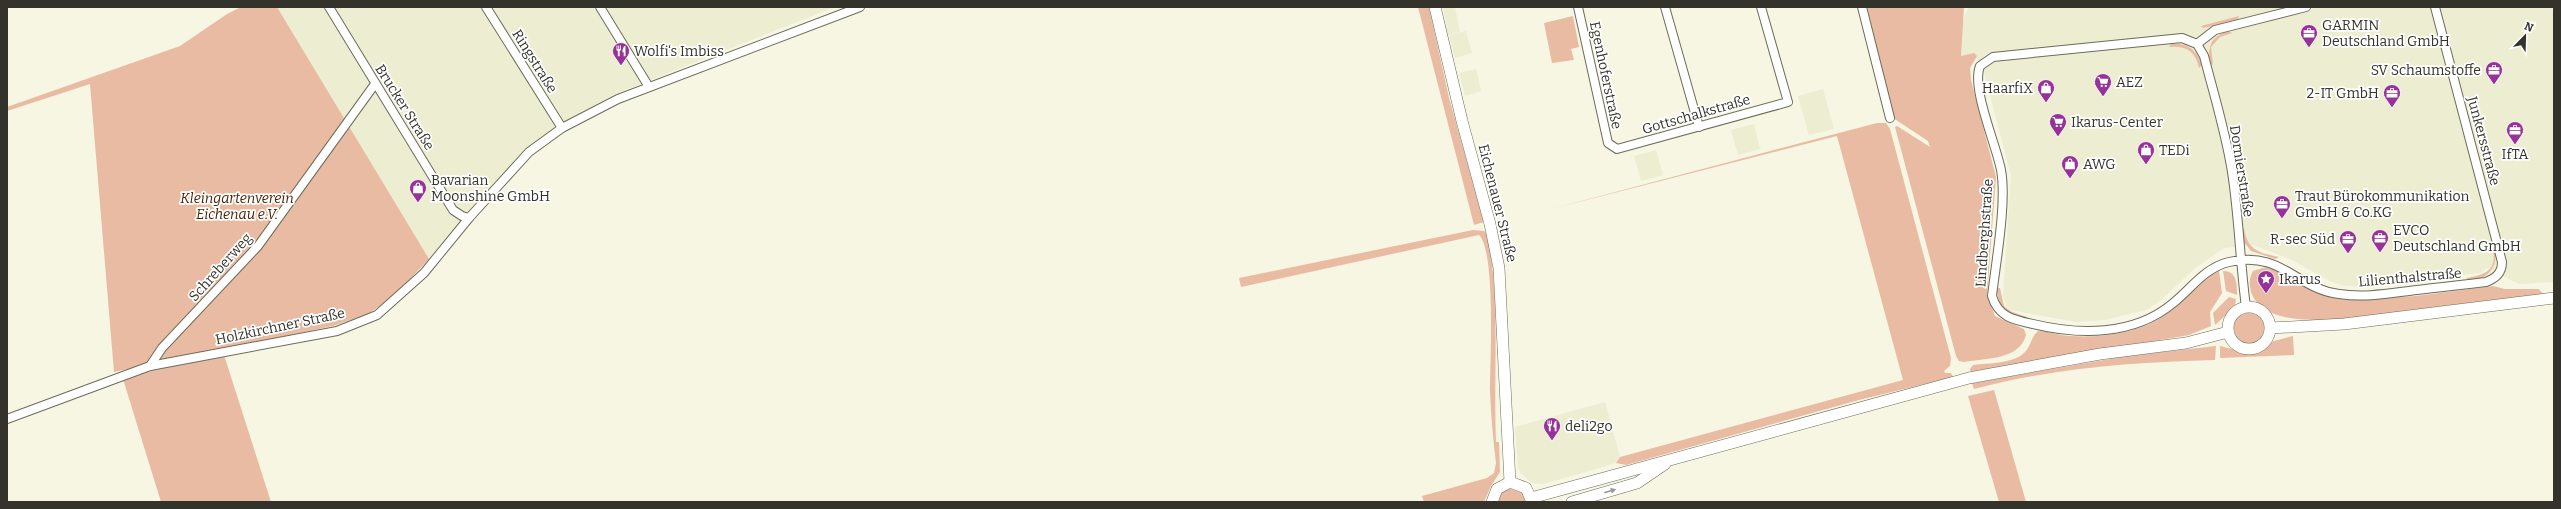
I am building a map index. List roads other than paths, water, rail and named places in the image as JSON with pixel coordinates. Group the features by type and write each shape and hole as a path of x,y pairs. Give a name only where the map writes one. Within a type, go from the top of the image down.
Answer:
{"street":[{"name":"Brucker Straße","path":"329,7 453,210 466,217"},
{"name":"Ringstraße","path":"486,7 562,128"},
{"path":"600,7 649,87"},
{"name":"Holzkirchner Straße","path":"7,419 150,366 337,331 377,315 424,273 466,217 529,152 562,128 618,99 860,7"},
{"name":"Eichenauer Straße","path":"1435,7 1462,121 1490,224 1499,268 1510,482"},
{"name":"Egenhoferstraße","path":"1578,7 1606,137 1611,147"},
{"path":"1665,7 1699,127"},
{"name":"Gottschalkstraße","path":"1611,147 1617,149 1788,102 1761,7"},
{"path":"1862,7 1890,118"},
{"path":"2197,44 2215,30 2306,7"},
{"name":"Junkersstraße","path":"2435,7 2502,262 2500,272 2493,280"},
{"name":"Lindberghstraße","path":"2197,44 2182,38 1993,58 1980,66 1977,85 2001,171 2002,195 1992,296 1998,310 2009,318 2067,331 2111,329 2132,325 2155,317 2210,270 2240,260"},
{"name":"Dornierstraße","path":"2197,44 2204,56 2228,147 2246,307"},
{"name":"Schreberweg","path":"150,366 162,348 258,246 375,84"},
{"name":"Lilienthalstraße","path":"2240,260 2268,262 2281,266 2321,289 2338,294 2360,296 2493,280"},
{"path":"2271,328 2344,324 2554,298"},
{"path":"2246,307 2263,312 2271,328 2270,335 2261,346 2248,350 2235,344 2228,332 2232,315 2246,307"},
{"path":"1492,502 1497,489 1510,482 1521,484 1532,500 1968,378 2100,354 2186,343 2228,332"},
{"path":"1572,502 1637,483 1672,460"}],"place":[{"name":"GARMIN Deutschland GmbH","path":"2309,48"},
{"name":"Wolfi‘s Imbiss","path":"621,66"},
{"name":"SV Schaumstoffe","path":"2494,85"},
{"name":"AEZ","path":"2103,97"},
{"name":"HaarfiX","path":"2046,103"},
{"name":"2-IT GmbH","path":"2392,108"},
{"name":"Ikarus-Center","path":"2058,137"},
{"name":"IfTA","path":"2515,145"},
{"name":"TEDi","path":"2146,165"},
{"name":"AWG","path":"2070,179"},
{"name":"Bavarian Moonshine GmbH","path":"418,203"},
{"name":"Traut Bürokommunikation GmbH & Co.KG","path":"2282,219"},
{"name":"EVCO Deutschland GmbH","path":"2380,253"},
{"name":"R-sec Süd","path":"2348,254"},
{"name":"Ikarus","path":"2266,294"},
{"name":"deli2go","path":"1552,441"}],"park label":[{"name":"Kleingartenverein Eichenau e.V.","path":"237,206"}]}
